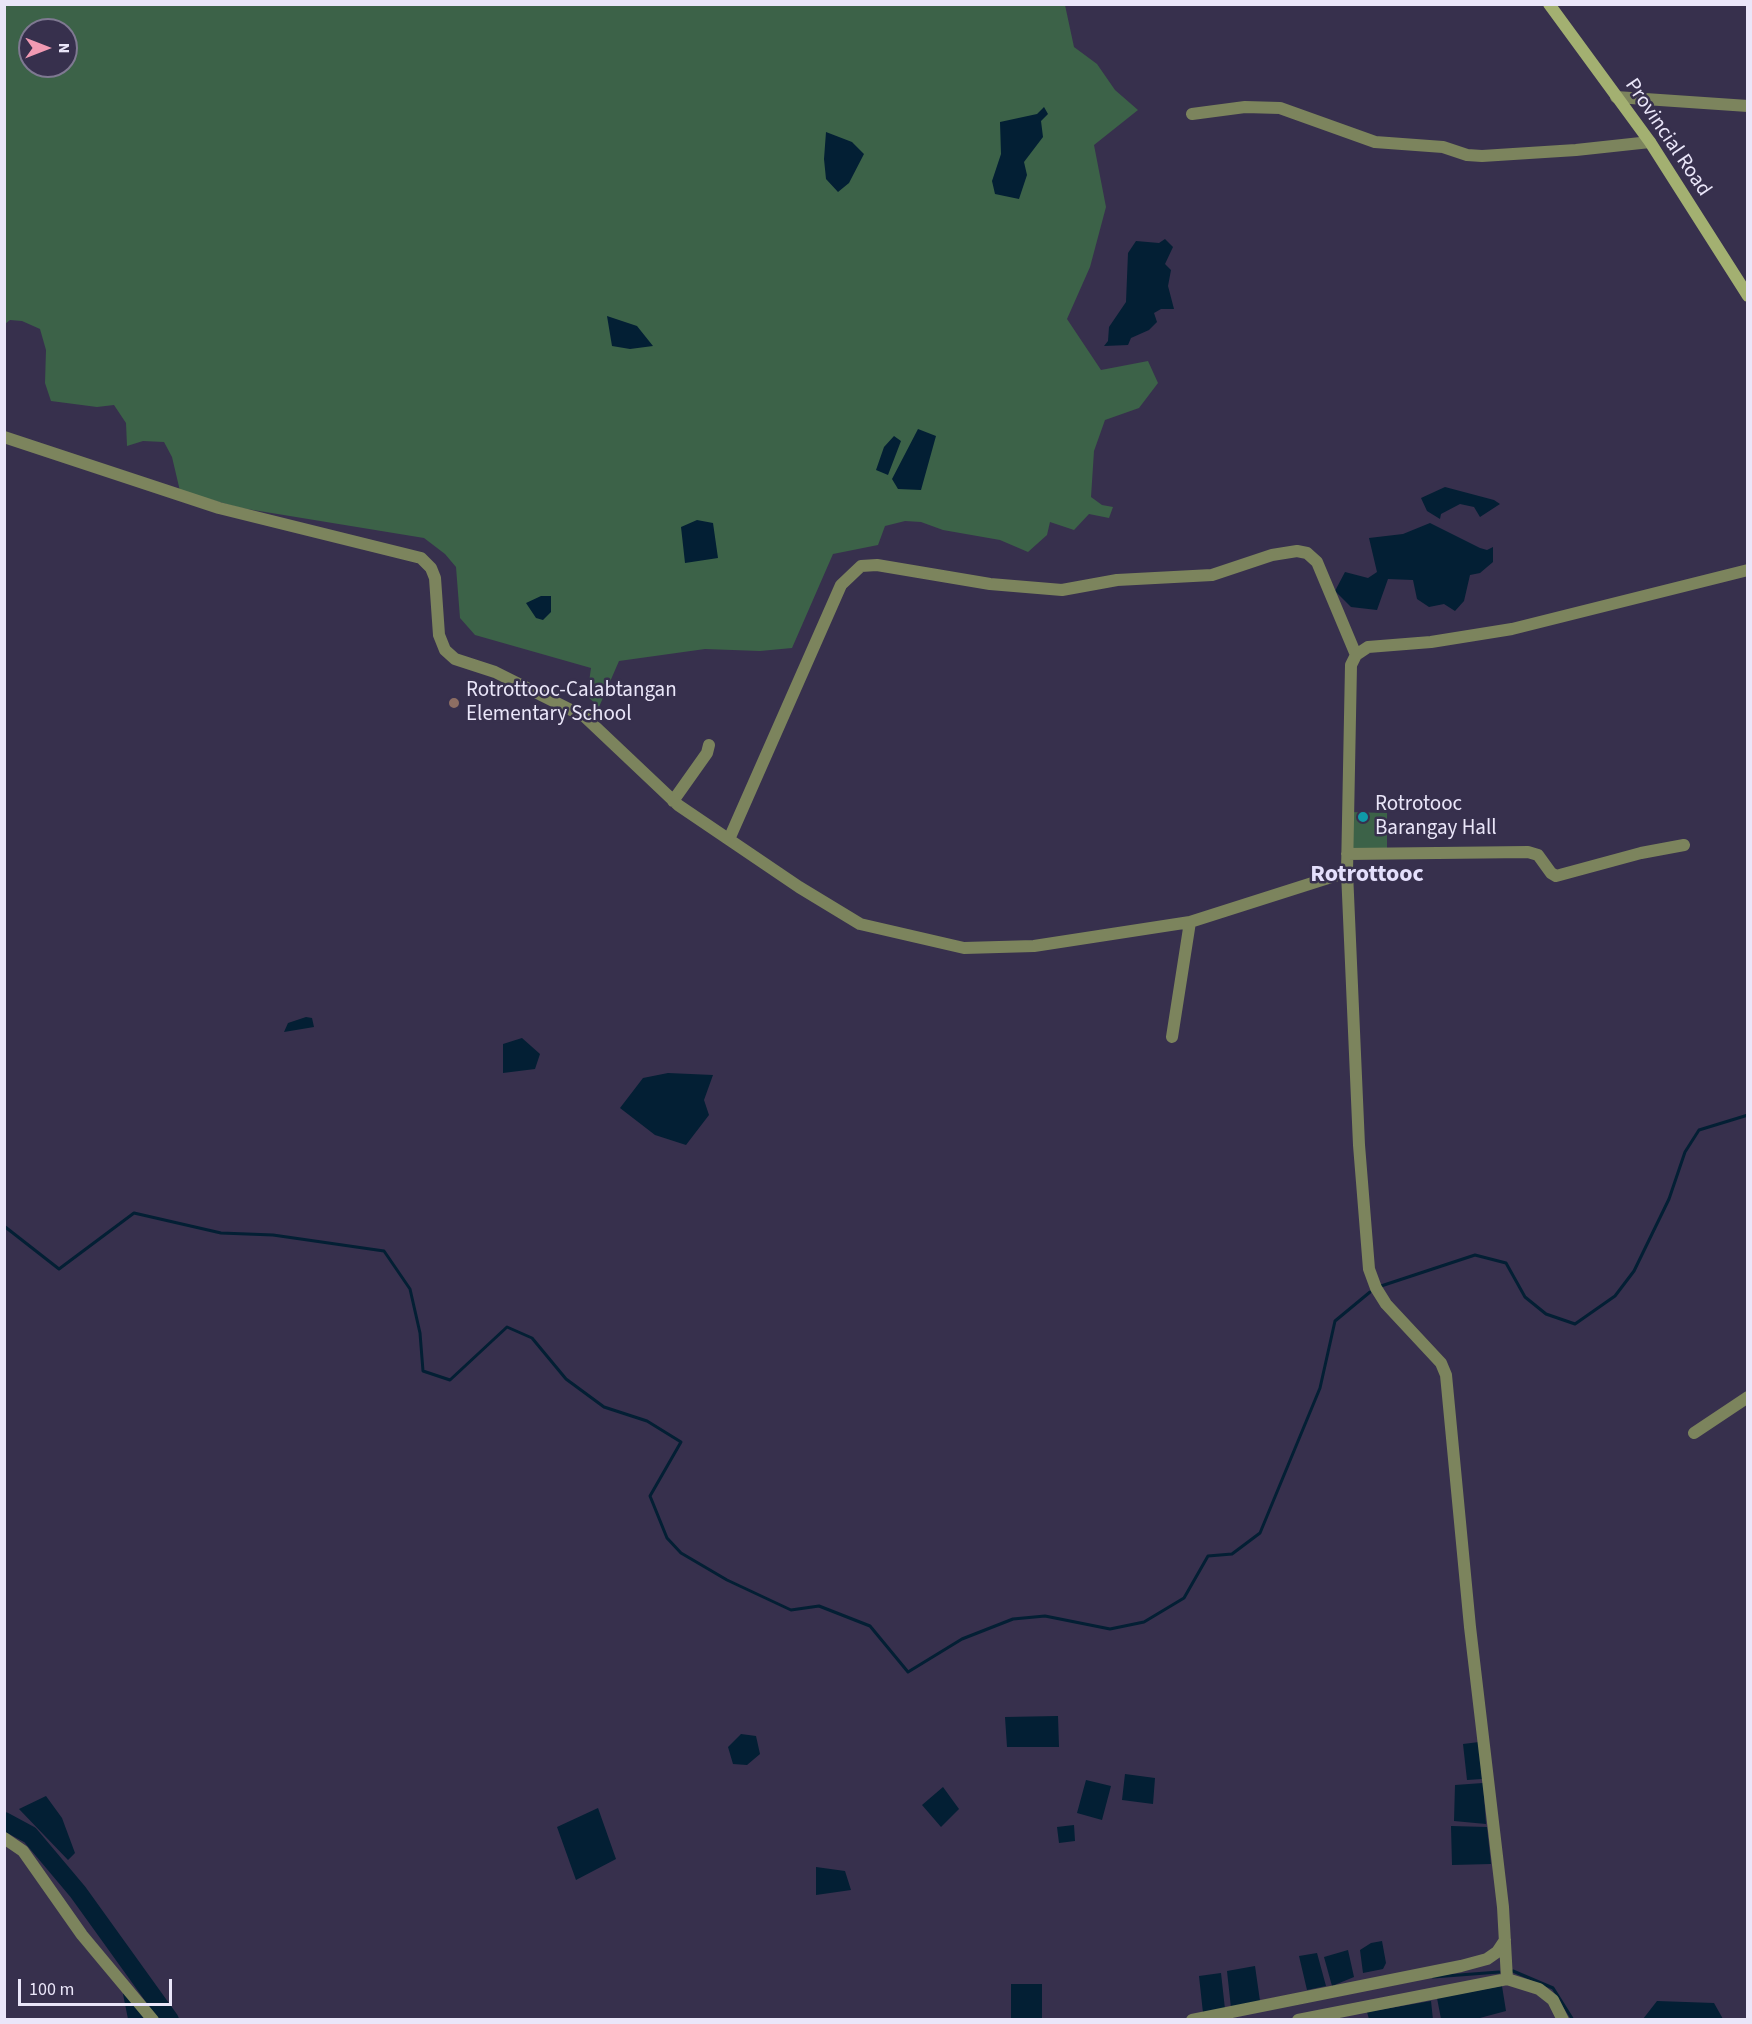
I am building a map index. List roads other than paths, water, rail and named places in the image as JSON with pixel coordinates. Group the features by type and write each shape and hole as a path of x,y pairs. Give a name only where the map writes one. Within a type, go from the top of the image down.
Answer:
{"main road":[{"name":"Provincial Road","path":"1549,4 1650,142 1748,297"}],"street":[{"path":"1616,97 1748,106"},
{"path":"1192,114 1245,107 1280,108 1375,142 1443,147 1467,155 1576,150 1650,142"},
{"path":"4,437 219,508 421,558 431,568 435,578 439,635 445,650 455,659 495,672 585,717 673,801 860,924 964,948 1034,946 1190,922 1347,872"},
{"path":"730,837 841,585 861,566 877,566 990,584 1062,590 1117,580 1212,575 1272,555 1297,551 1306,553 1317,562 1356,655"},
{"path":"1507,1979 1505,1940 1446,1375 1441,1363 1386,1304 1376,1288 1369,1269 1359,1145 1347,872 1351,665 1356,655 1368,647 1431,642 1512,628 1748,570"},
{"path":"673,801 707,753 709,745"},
{"path":"1347,855 1534,853 1551,873 1557,876 1641,853 1684,845"},
{"path":"1172,1037 1190,922"},
{"path":"1694,1433 1748,1397"},
{"path":"4,1838 23,1851 82,1935 153,2019"},
{"path":"1192,2019 1461,1966 1487,1959 1497,1952 1505,1940"},
{"path":"1298,2019 1507,1979 1539,1989 1548,1995 1563,2019"}],"water":[{"path":"1044,107 1048,114 1041,121 1043,137 1024,162 1027,175 1019,199 995,194 992,181 1001,154 1000,122 1037,114"},
{"path":"826,132 852,142 864,154 849,183 838,192 826,179 824,159"},
{"path":"1165,239 1173,247 1165,264 1171,270 1168,286 1174,309 1161,309 1154,313 1157,322 1149,330 1131,338 1128,345 1104,346 1108,341 1109,327 1126,302 1128,253 1136,241 1159,243"},
{"path":"607,316 637,326 653,346 630,349 612,346"},
{"path":"918,429 936,436 921,490 898,489 892,479"},
{"path":"894,436 901,441 888,475 876,470 884,447"},
{"path":"1445,487 1494,500 1500,504 1480,517 1474,507 1460,504 1441,514 1440,519 1427,511 1421,498"},
{"path":"697,520 713,523 718,558 685,563 681,527"},
{"path":"1430,523 1480,548 1487,550 1493,547 1493,562 1480,573 1470,575 1464,601 1455,611 1444,604 1429,607 1417,599 1413,580 1388,579 1377,610 1351,607 1335,591 1345,572 1368,578 1377,572 1369,538 1403,534"},
{"path":"541,596 551,596 551,612 543,620 536,618 526,603"},
{"path":"306,1017 312,1018 314,1027 284,1032 288,1023"},
{"path":"522,1038 540,1054 535,1069 503,1073 503,1044"},
{"path":"668,1073 713,1075 704,1100 709,1115 686,1145 655,1135 620,1108 643,1078"},
{"path":"1058,1716 1059,1747 1007,1747 1005,1717"},
{"path":"741,1734 756,1736 760,1754 747,1765 733,1764 728,1747"},
{"path":"1479,1742 1482,1779 1467,1780 1463,1744"},
{"path":"1125,1774 1155,1778 1153,1804 1122,1800"},
{"path":"1086,1780 1111,1786 1102,1820 1077,1813"},
{"path":"1483,1783 1486,1824 1454,1821 1455,1785"},
{"path":"943,1787 959,1809 941,1827 922,1805"},
{"path":"46,1796 62,1818 75,1853 68,1860 19,1809"},
{"path":"598,1808 616,1859 576,1880 557,1827"},
{"path":"1074,1825 1075,1841 1059,1843 1057,1827"},
{"path":"1451,1826 1487,1827 1491,1864 1452,1865"},
{"path":"816,1867 845,1871 851,1890 816,1895"},
{"path":"1382,1941 1386,1963 1383,1969 1363,1973 1360,1950 1371,1943"},
{"path":"1348,1950 1354,1977 1332,1986 1324,1957"},
{"path":"1317,1953 1326,1986 1307,1990 1299,1956"},
{"path":"1255,1966 1260,2001 1231,2008 1227,1971"},
{"path":"1221,1973 1225,2009 1203,2013 1199,1976"},
{"path":"1011,1984 1042,1984 1042,2019 1011,2019"},
{"path":"1502,1986 1506,2011 1476,2019 1441,2019 1437,1998"},
{"path":"125,1990 148,2019 128,2019 123,1994"},
{"path":"1431,2001 1433,2020 1369,2019 1367,2012"},
{"path":"1657,2001 1714,2003 1723,2019 1643,2019"}],"waterway":[{"path":"1381,1286 1475,1255 1506,1263 1525,1297 1546,1314 1575,1324 1615,1296 1634,1271 1669,1199 1685,1152 1699,1130 1748,1115"},
{"path":"4,1226 59,1269 134,1213 221,1233 273,1235 384,1251 410,1289 420,1333 423,1371 450,1380 507,1327 532,1338 566,1379 604,1407 647,1421 681,1442 650,1496 667,1538 681,1553 727,1580 791,1610 819,1606 870,1626 908,1672 962,1639 1013,1619 1045,1616 1110,1629 1144,1622 1184,1598 1208,1556 1232,1554 1260,1533 1320,1388 1335,1321 1370,1292"},
{"path":"4,1821 30,1835 78,1892 170,2020"},
{"path":"1513,1971 1553,1988 1573,2020"},
{"path":"1433,1977 1499,1972"}],"place":[{"name":"Rotrottooc-Calabtangan Elementary School","path":"454,703"},
{"name":"Rotrotooc Barangay Hall","path":"1363,817"}],"district":[{"name":"Rotrottooc","path":"1367,876"}]}
